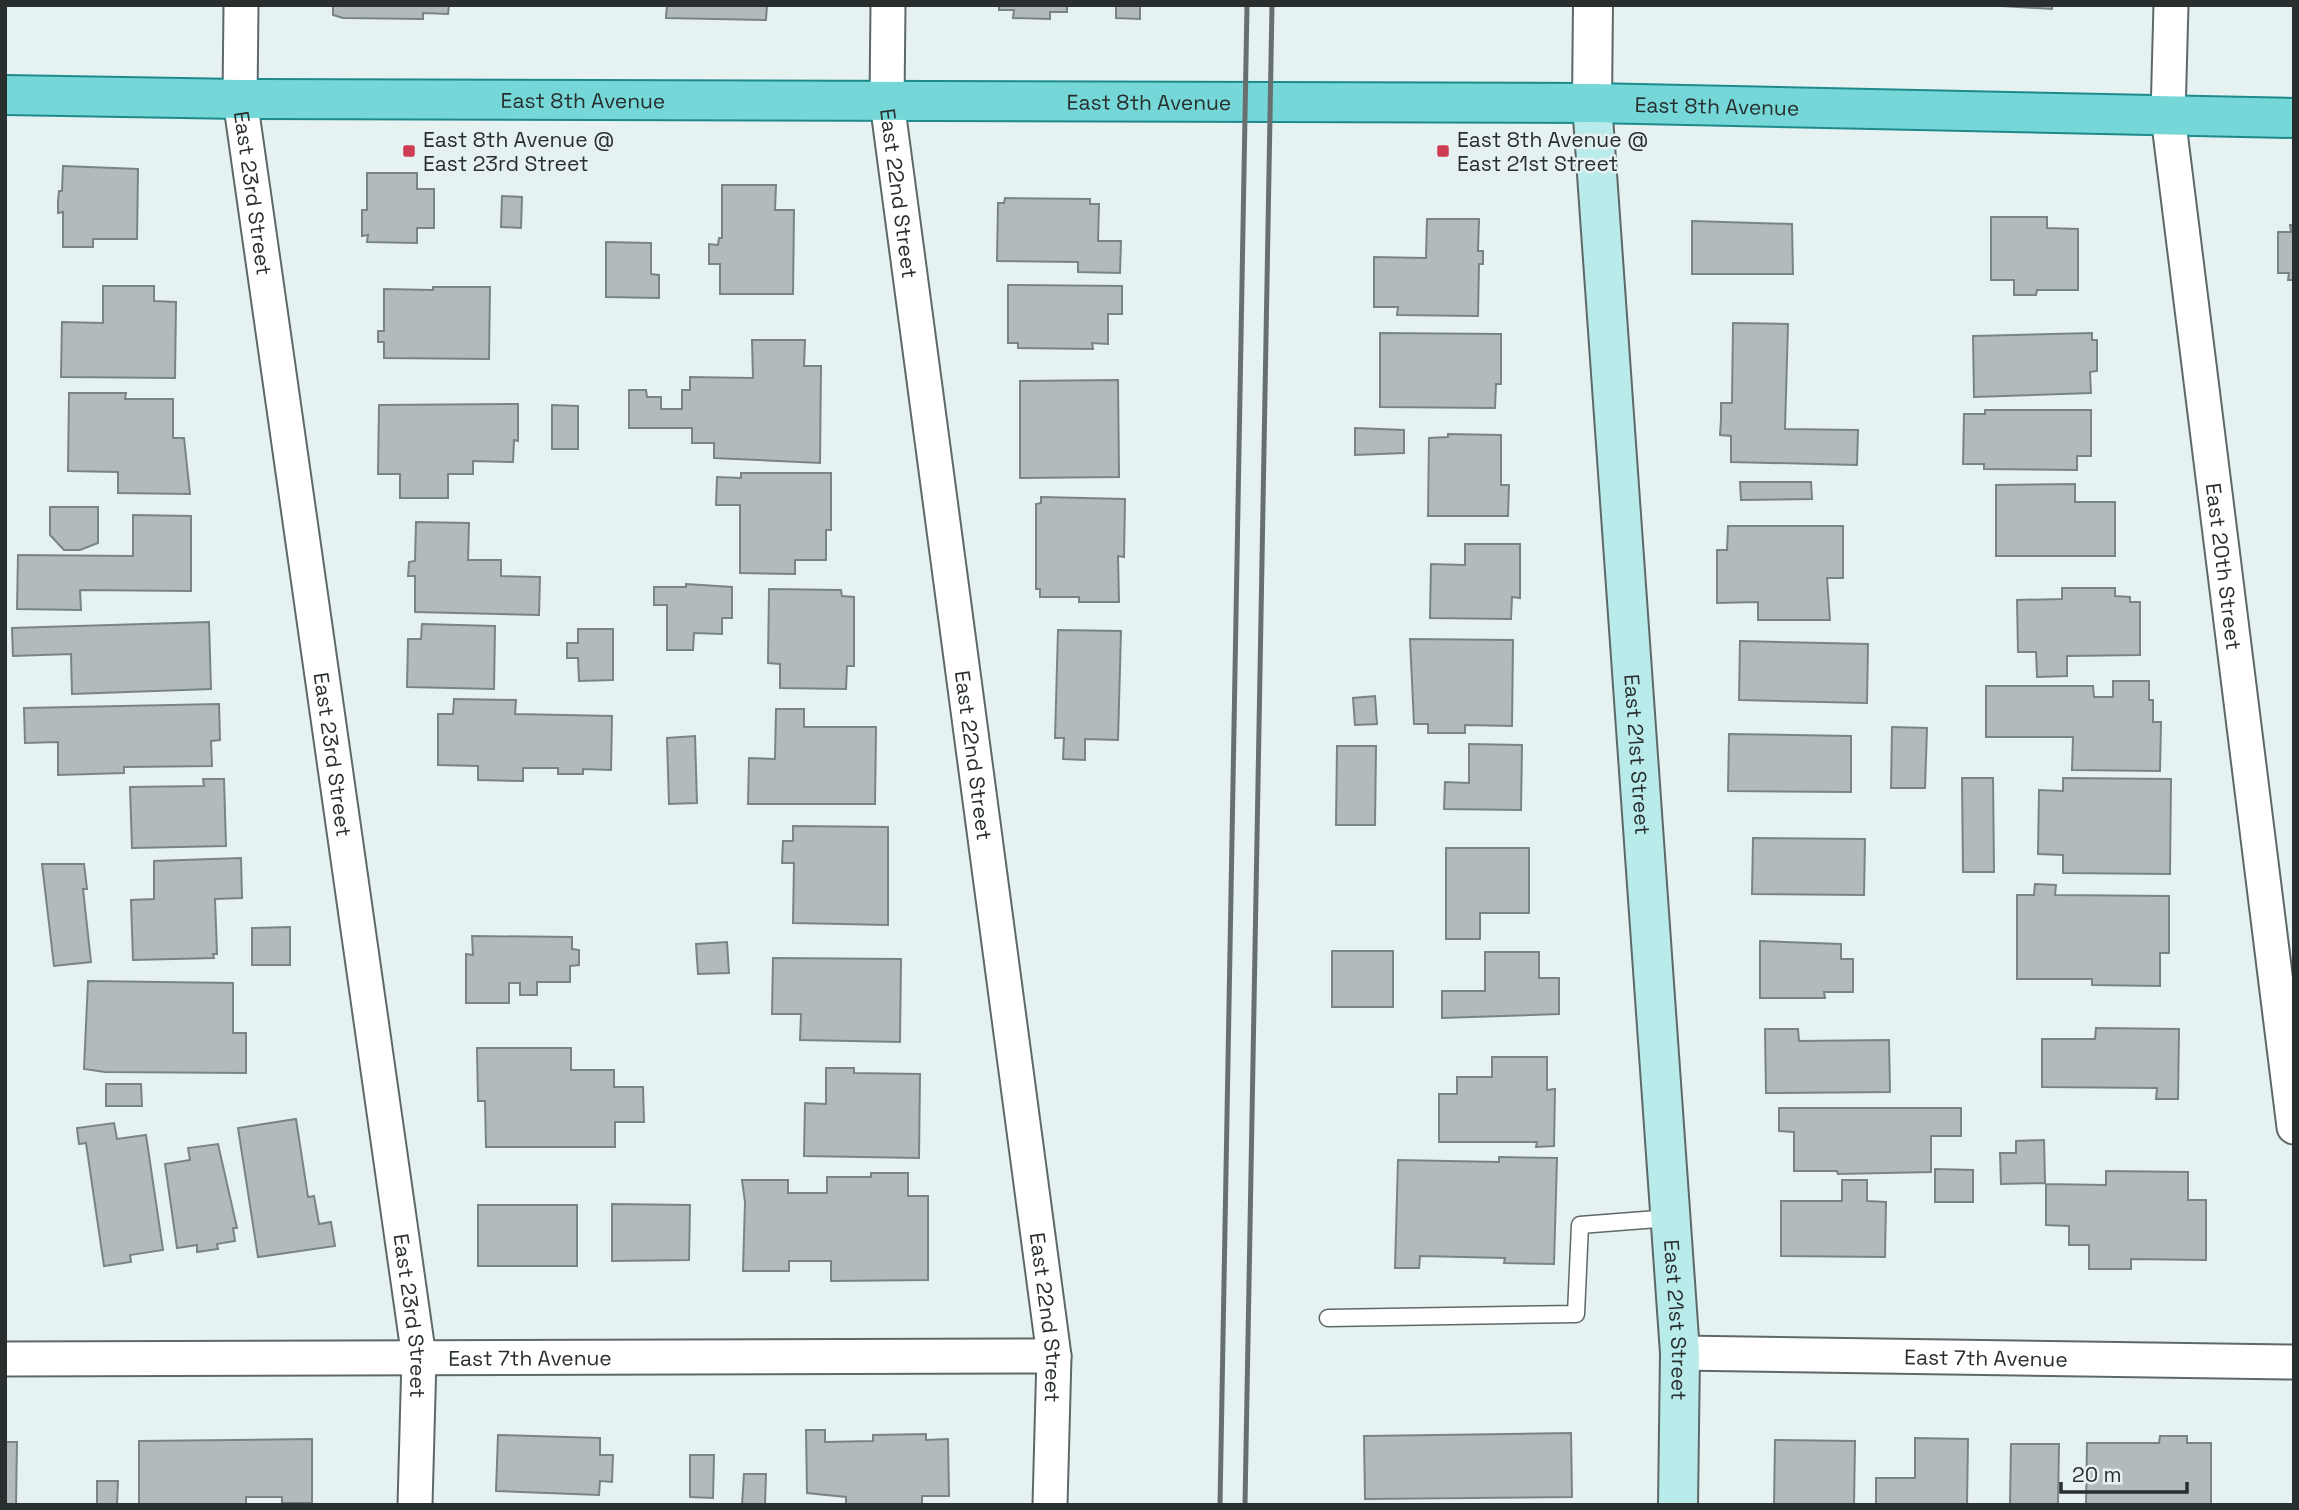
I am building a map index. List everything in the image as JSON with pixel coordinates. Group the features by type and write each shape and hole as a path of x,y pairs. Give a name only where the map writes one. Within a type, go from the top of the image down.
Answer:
{"main road":[{"name":"East 8th Avenue","path":"5,95 240,99 1592,103 2294,117"},
{"name":"East 21st Street","path":"1592,103 1680,1353 1678,1505"}],"street":[{"name":"East 23rd Street","path":"242,5 240,99 419,1358 415,1505"},
{"name":"East 22nd Street","path":"888,5 887,102 1054,1356 1050,1505"},
{"name":"East 21st Street","path":"1592,103 1593,5"},
{"name":"East 20th Street","path":"2171,5 2168,116 2294,1127"},
{"name":"East 7th Avenue","path":"1680,1353 2294,1362"},
{"name":"East 7th Avenue","path":"5,1359 1054,1356"}],"lane":[{"path":"1328,1318 1576,1314 1580,1225 1670,1218"}],"building":[{"path":"333,5 449,5 448,14 423,13 423,19 343,18 333,15"},
{"path":"667,5 767,5 766,20 666,18"},
{"path":"999,5 1067,5 1067,12 1050,12 1050,19 1013,18 1014,10 999,10"},
{"path":"1116,5 1140,5 1140,19 1116,18"},
{"path":"1986,5 2052,5 2052,9"},
{"path":"63,166 138,169 137,239 93,239 93,247 63,247 63,212 58,213 58,201 59,191 62,191"},
{"path":"367,173 417,173 417,189 434,189 434,228 417,228 417,243 367,242 368,235 362,236 362,210 367,210"},
{"path":"722,185 776,185 775,210 794,210 793,294 720,294 720,264 709,264 709,244 718,245 719,238 722,238"},
{"path":"502,196 522,197 521,228 501,227"},
{"path":"1005,198 1090,199 1090,204 1099,204 1098,241 1121,241 1120,273 1078,272 1078,262 997,261 998,203 1004,203"},
{"path":"1991,217 2047,217 2047,228 2078,229 2078,290 2037,290 2036,295 2014,295 2014,280 1991,280"},
{"path":"1427,219 1479,219 1478,251 1483,251 1483,264 1479,264 1478,316 1397,315 1398,307 1374,307 1374,257 1426,258"},
{"path":"1692,221 1792,224 1793,274 1692,274"},
{"path":"2290,225 2294,225 2294,280 2288,280 2289,273 2278,273 2278,232 2291,232"},
{"path":"606,242 651,243 651,274 659,275 659,298 606,297"},
{"path":"1008,285 1122,286 1122,314 1108,314 1108,344 1092,343 1093,349 1018,348 1018,343 1008,343"},
{"path":"103,286 154,286 154,301 176,302 175,378 61,377 62,322 103,323"},
{"path":"433,287 490,287 489,359 384,358 384,342 378,342 378,331 384,331 384,289 433,290"},
{"path":"1733,323 1788,324 1785,429 1858,430 1857,465 1731,462 1731,436 1720,435 1721,403 1732,403"},
{"path":"1380,333 1501,334 1501,384 1496,384 1495,408 1380,407"},
{"path":"2092,333 2092,340 2097,340 2097,371 2090,372 2091,393 1974,397 1973,336"},
{"path":"752,340 805,340 804,366 821,366 820,463 714,458 714,443 692,443 692,428 629,428 629,390 646,390 647,397 661,397 661,409 682,409 682,390 690,390 690,377 753,378"},
{"path":"1118,380 1119,477 1020,478 1020,381"},
{"path":"69,393 126,393 125,399 173,399 173,438 184,438 190,494 118,493 118,472 68,471"},
{"path":"518,404 518,441 514,440 513,462 473,461 473,474 448,474 448,498 400,498 400,474 378,474 379,405"},
{"path":"552,405 578,406 578,449 552,449"},
{"path":"1985,410 2091,410 2091,456 2077,456 2077,470 1984,469 1984,464 1963,464 1964,414 1985,414"},
{"path":"1355,428 1404,430 1404,453 1355,455"},
{"path":"1448,434 1501,435 1501,485 1509,485 1508,516 1428,516 1429,438 1448,437"},
{"path":"741,473 831,473 831,530 826,530 826,560 795,560 795,574 740,573 740,505 716,505 717,477 741,478"},
{"path":"1740,482 1811,482 1812,499 1741,500"},
{"path":"2075,484 2075,502 2115,502 2115,556 1996,556 1996,485"},
{"path":"1041,497 1125,499 1124,557 1118,556 1119,602 1079,602 1079,597 1040,597 1040,589 1036,589 1036,504 1041,503"},
{"path":"50,507 98,507 98,543 80,550 64,550 50,535"},
{"path":"133,515 191,516 191,591 80,590 81,610 17,609 18,555 133,556"},
{"path":"416,522 469,523 468,560 501,560 501,576 540,577 539,615 415,612 415,576 408,576 409,562 415,561"},
{"path":"1728,526 1843,526 1843,578 1827,578 1830,620 1758,620 1758,602 1717,603 1717,550 1727,550"},
{"path":"1465,544 1520,544 1520,598 1512,597 1511,619 1430,618 1431,564 1465,565"},
{"path":"686,584 732,587 732,618 722,618 722,634 694,633 693,650 667,650 667,605 654,605 654,587 686,587"},
{"path":"2062,588 2115,588 2115,596 2130,597 2130,602 2140,602 2140,655 2067,656 2067,676 2037,677 2036,652 2018,652 2017,600 2062,599"},
{"path":"769,589 841,590 842,596 854,597 854,666 847,666 846,689 780,688 780,664 768,663"},
{"path":"209,622 211,689 72,694 71,654 13,656 12,628"},
{"path":"422,624 495,626 494,689 407,687 408,639 421,639"},
{"path":"578,629 613,629 613,680 579,681 578,658 567,658 567,643 578,643"},
{"path":"1058,630 1121,631 1118,740 1085,739 1085,760 1063,759 1064,738 1055,738"},
{"path":"1410,639 1513,640 1512,726 1465,725 1465,733 1428,733 1428,724 1414,724"},
{"path":"1740,641 1868,644 1867,703 1739,700"},
{"path":"2113,681 2149,681 2149,700 2153,700 2153,722 2161,722 2160,771 2072,770 2073,737 1986,737 1986,686 2093,686 2094,697 2113,697"},
{"path":"1375,696 1377,724 1355,725 1353,698"},
{"path":"454,699 516,700 515,714 612,716 611,770 583,769 583,774 558,774 558,768 523,768 523,781 478,780 478,766 438,765 438,714 453,714"},
{"path":"219,704 220,740 211,741 212,766 124,767 124,773 58,775 58,742 25,743 24,708"},
{"path":"776,709 804,709 804,727 876,727 875,804 748,804 749,758 775,759"},
{"path":"1892,727 1927,728 1925,788 1891,788"},
{"path":"1729,734 1851,736 1851,792 1728,791"},
{"path":"695,736 697,803 669,804 667,738"},
{"path":"1469,744 1522,745 1521,810 1444,809 1445,782 1469,783"},
{"path":"1337,746 1376,746 1375,825 1336,825"},
{"path":"1962,778 1993,778 1994,872 1963,872"},
{"path":"2063,778 2171,779 2170,874 2063,873 2063,855 2038,854 2039,790 2063,791"},
{"path":"203,779 224,779 226,846 132,848 130,787 204,786"},
{"path":"793,826 888,827 888,925 793,923 794,863 782,863 783,841 793,841"},
{"path":"1753,838 1865,839 1864,895 1752,894"},
{"path":"1446,848 1529,848 1529,913 1480,913 1480,939 1446,939"},
{"path":"241,858 242,898 215,899 217,954 213,954 214,958 133,960 131,900 154,899 154,861"},
{"path":"42,864 84,864 87,889 83,889 91,962 54,966"},
{"path":"2035,884 2056,885 2055,895 2169,896 2169,953 2160,953 2160,986 2092,985 2092,979 2017,979 2017,895 2034,895"},
{"path":"290,927 290,965 252,965 252,928"},
{"path":"472,936 572,937 572,949 579,950 579,965 570,966 570,982 537,982 537,995 520,995 520,983 509,983 509,1003 466,1003 466,954 473,955"},
{"path":"1760,941 1841,944 1841,959 1853,959 1853,992 1824,992 1825,998 1760,998"},
{"path":"727,942 729,973 698,974 696,944"},
{"path":"1332,951 1393,951 1393,1007 1332,1007"},
{"path":"1485,952 1539,952 1539,978 1559,978 1559,1014 1442,1018 1442,991 1485,991"},
{"path":"773,958 901,959 900,1042 800,1040 801,1014 772,1014"},
{"path":"88,981 233,983 233,1033 246,1033 246,1073 105,1072 84,1069"},
{"path":"2096,1028 2179,1029 2178,1099 2156,1099 2157,1088 2042,1087 2042,1039 2095,1039"},
{"path":"1765,1029 1798,1029 1799,1041 1889,1040 1890,1092 1766,1093"},
{"path":"477,1048 571,1048 571,1070 614,1070 614,1087 643,1087 644,1122 615,1122 615,1147 486,1147 485,1101 478,1101"},
{"path":"1492,1057 1547,1057 1547,1090 1555,1089 1554,1146 1536,1147 1537,1142 1439,1142 1439,1094 1457,1094 1457,1077 1492,1077"},
{"path":"826,1068 854,1068 854,1073 920,1074 919,1158 804,1156 805,1103 826,1104"},
{"path":"106,1084 141,1084 142,1106 106,1106"},
{"path":"1779,1108 1961,1108 1961,1136 1931,1136 1931,1172 1838,1174 1837,1171 1794,1171 1794,1132 1779,1131"},
{"path":"296,1119 308,1197 314,1196 319,1224 331,1222 335,1246 258,1257 238,1128"},
{"path":"114,1123 117,1139 146,1135 163,1250 130,1255 131,1262 104,1266 86,1143 79,1144 77,1128"},
{"path":"2044,1140 2045,1183 2001,1184 2000,1153 2016,1153 2016,1141"},
{"path":"218,1144 237,1228 233,1228 235,1241 217,1244 218,1249 197,1252 197,1245 177,1248 165,1164 190,1160 188,1148"},
{"path":"1499,1157 1557,1158 1554,1264 1504,1263 1505,1258 1420,1256 1419,1268 1395,1268 1398,1160 1499,1162"},
{"path":"1935,1169 1973,1170 1973,1202 1935,1202"},
{"path":"2106,1171 2188,1172 2188,1200 2206,1200 2206,1260 2131,1259 2131,1269 2089,1269 2089,1245 2069,1245 2069,1226 2046,1225 2046,1184 2106,1185"},
{"path":"871,1173 908,1173 908,1196 928,1196 928,1280 831,1281 831,1261 789,1261 789,1271 743,1271 745,1202 742,1180 788,1180 788,1193 827,1193 827,1177 871,1177"},
{"path":"1842,1180 1867,1180 1867,1201 1886,1202 1885,1257 1781,1256 1781,1201 1842,1201"},
{"path":"612,1204 690,1205 689,1260 612,1261"},
{"path":"478,1205 577,1205 577,1266 478,1266"},
{"path":"806,1430 825,1430 825,1442 873,1441 873,1435 926,1434 926,1440 948,1439 949,1496 922,1496 922,1505 846,1505 846,1497 807,1493"},
{"path":"1571,1433 1572,1497 1365,1499 1364,1436"},
{"path":"498,1435 600,1438 600,1455 613,1455 612,1482 600,1481 599,1495 496,1491"},
{"path":"2160,1436 2187,1436 2187,1443 2211,1443 2211,1505 2086,1505 2087,1443 2159,1443"},
{"path":"1915,1438 1968,1439 1967,1505 1876,1505 1876,1478 1915,1478"},
{"path":"312,1439 312,1503 282,1503 282,1497 246,1497 246,1505 139,1504 139,1441"},
{"path":"1775,1440 1855,1441 1854,1505 1774,1505"},
{"path":"5,1442 17,1442 16,1505 5,1505"},
{"path":"2011,1444 2059,1444 2058,1505 2010,1505"},
{"path":"690,1455 714,1455 713,1498 690,1497"},
{"path":"744,1474 766,1474 765,1505 742,1505"},
{"path":"97,1481 118,1481 117,1505 97,1505"}],"railway":[{"path":"1220,1505 1247,5"},
{"path":"1245,1505 1272,5"}],"place":[{"name":"East 8th Avenue @ East 23rd Street","path":"409,151"},
{"name":"East 8th Avenue @ East 21st Street","path":"1443,151"}]}
